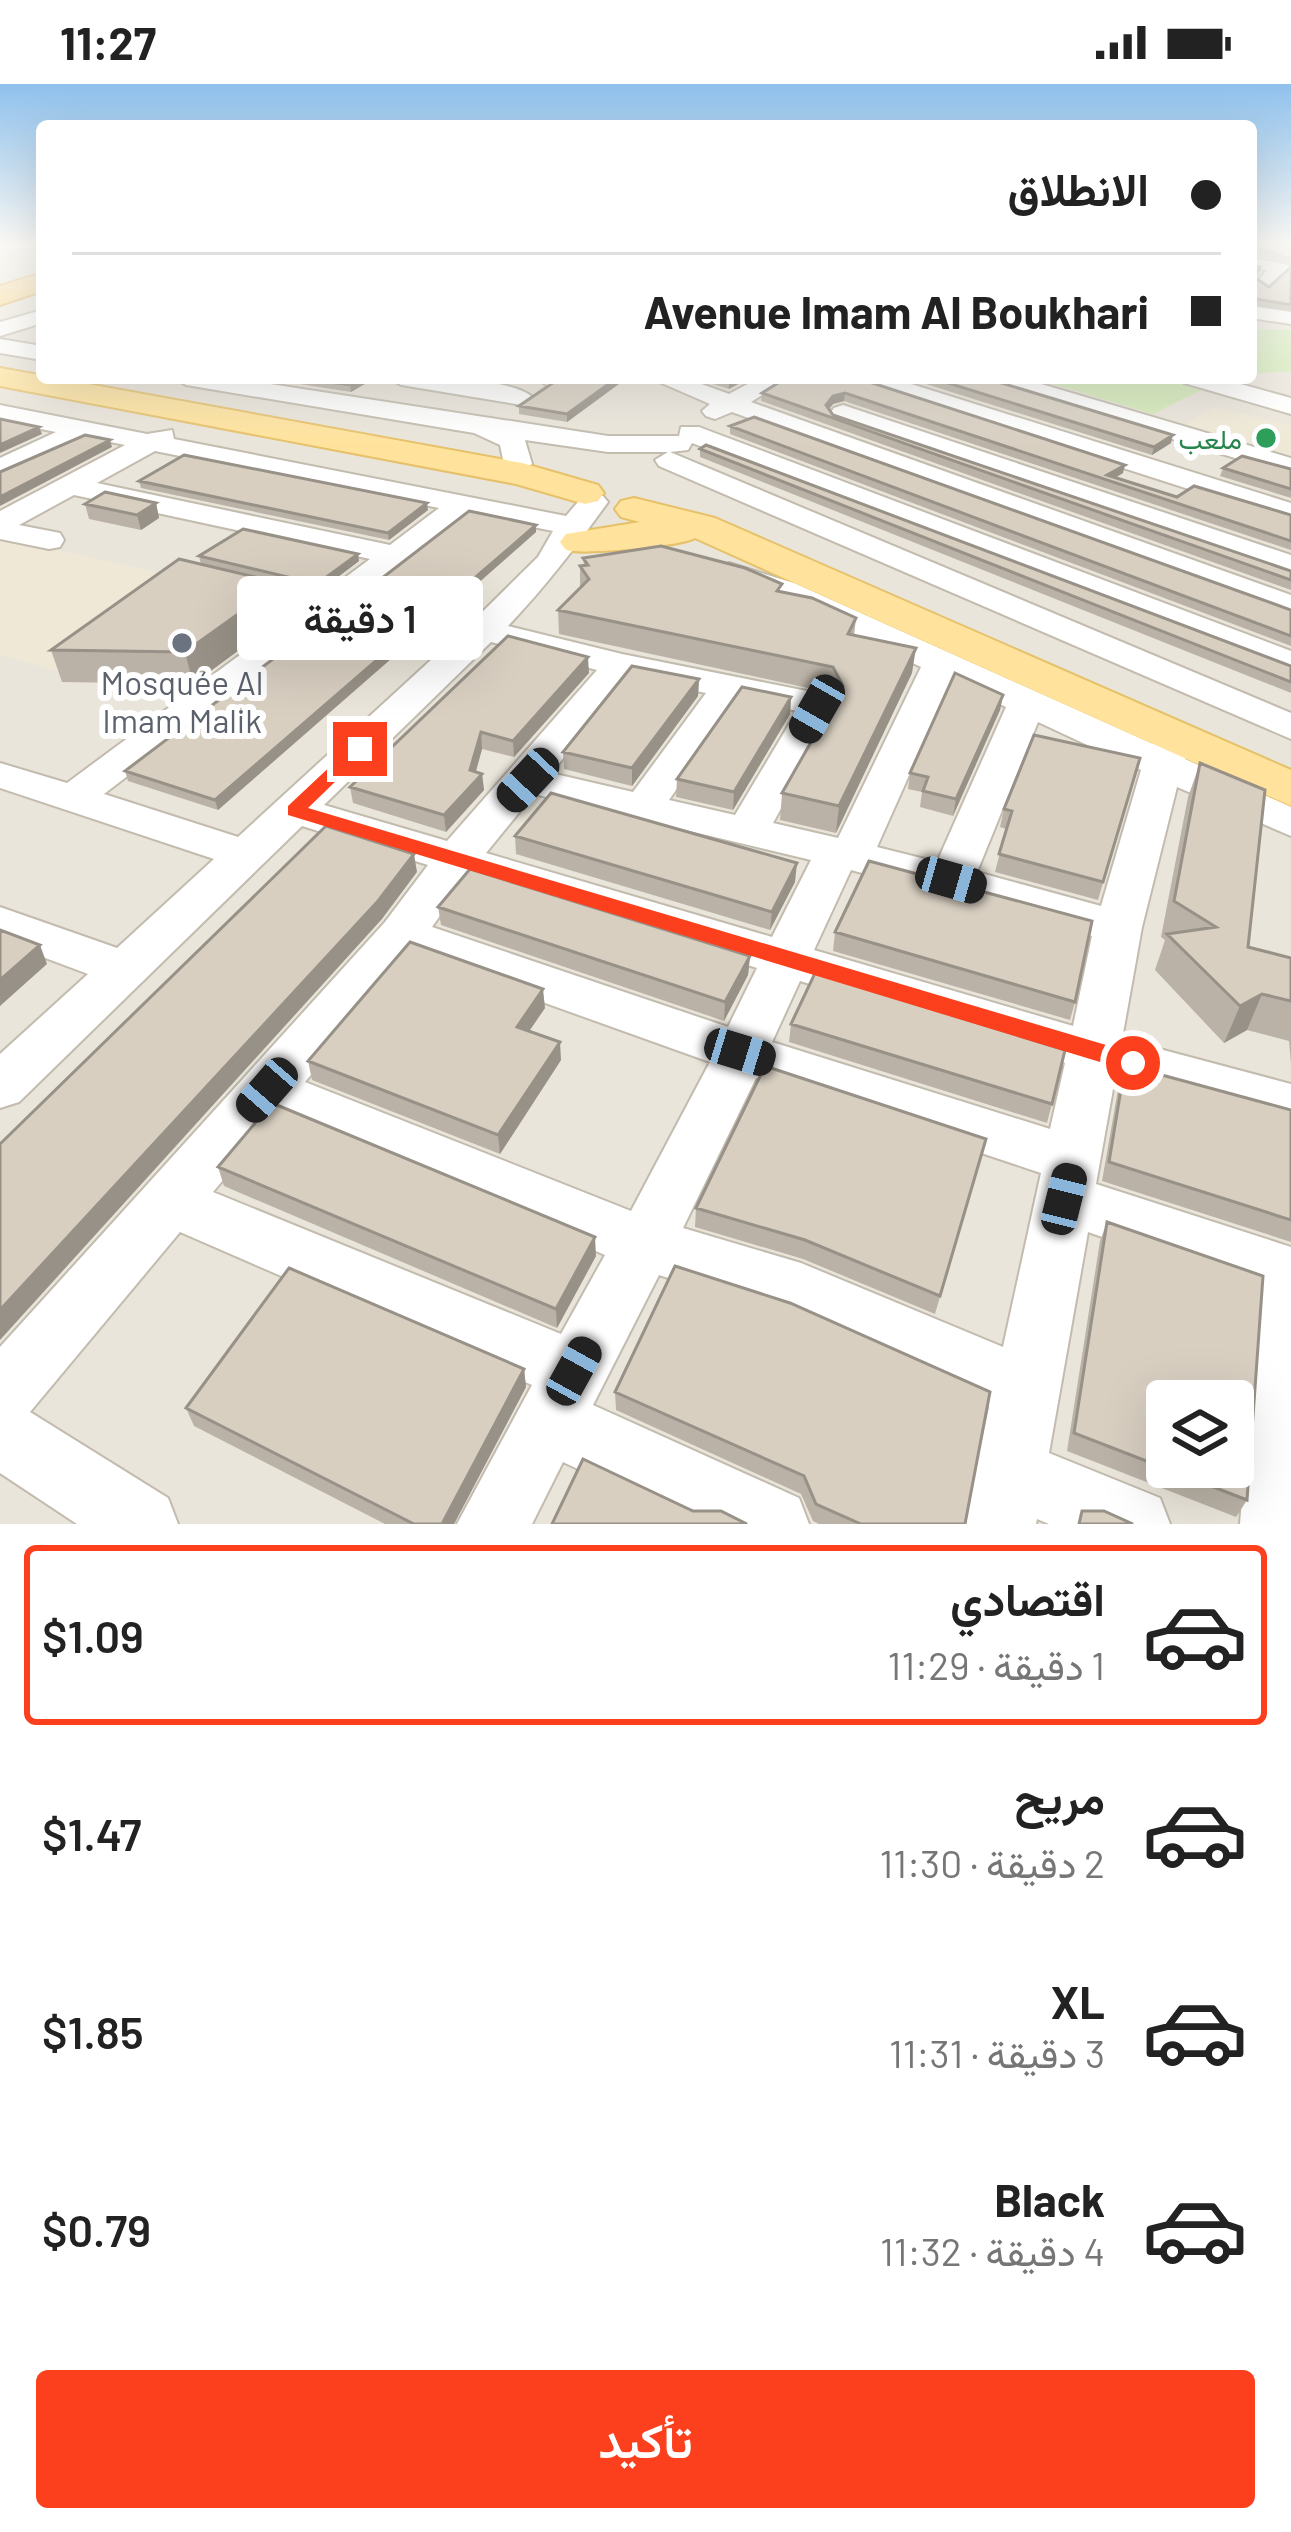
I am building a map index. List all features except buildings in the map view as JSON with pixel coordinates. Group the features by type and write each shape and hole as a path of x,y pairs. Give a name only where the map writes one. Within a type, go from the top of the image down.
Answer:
{"main road":[{"path":"0,365 36,373"},
{"path":"0,377 36,379"},
{"path":"114,384 205,392 290,408 518,464 676,518 1156,717 1291,767"},
{"path":"205,392 619,498 647,533 761,556"},
{"path":"1156,717 1291,790"}],"street":[{"path":"1257,313 1291,320"},
{"path":"0,329 36,318"},
{"path":"1257,321 1291,320"},
{"path":"0,346 36,352"},
{"path":"1248,394 1291,379"},
{"path":"3,415 61,384"},
{"path":"339,404 370,384"},
{"path":"437,384 522,398"},
{"path":"481,426 541,384"},
{"path":"888,384 1173,475 1284,503"},
{"path":"823,436 917,384"},
{"path":"1015,384 1291,467"},
{"path":"1213,384 1291,406"},
{"path":"751,386 925,440 1291,566"},
{"path":"751,386 823,436 1291,606"},
{"path":"0,1087 619,498 751,386"},
{"path":"0,526 152,442 205,392"},
{"path":"874,455 991,417 1042,392"},
{"path":"290,408 339,404 608,444 619,498"},
{"path":"3,415 464,504 619,498 927,523 1291,663"},
{"path":"880,550 1134,421"},
{"path":"481,426 512,441 518,464"},
{"path":"0,468 82,429"},
{"path":"1173,475 1222,447"},
{"path":"257,525 332,478"},
{"path":"73,486 395,555"},
{"path":"619,498 833,530 880,550 1156,717 1291,824"},
{"path":"1190,569 1284,503"},
{"path":"73,798 464,504"},
{"path":"1115,542 1152,521"},
{"path":"0,526 49,540"},
{"path":"761,556 833,530"},
{"path":"761,556 941,662 1028,701 1291,727"},
{"path":"179,574 328,609 812,702 817,709 747,831"},
{"path":"1134,1524 1007,1499 1156,717 1199,627 1248,590"},
{"path":"493,1524 696,1147 784,958 845,853 941,662"},
{"path":"0,1396 402,934 458,857 621,665"},
{"path":"644,807 730,686"},
{"path":"951,880 1028,701"},
{"path":"0,775 246,854"},
{"path":"528,780 845,853 1118,927"},
{"path":"295,811 1093,1052 1291,1106"},
{"path":"0,923 122,968"},
{"path":"402,934 740,1052 1069,1180 1291,1275 1276,1524"},
{"path":"267,1090 643,1244 801,1292 1025,1389"},
{"path":"171,1201 562,1395 773,1524"},
{"path":"0,1433 142,1524"}],"shaded area":[{"path":"0,312 36,312 36,384 1257,384 1257,312 1291,312 1291,1524 0,1524"},
{"path":"1213,407 1291,426 1291,458 1183,426"},
{"path":"0,537 187,579 58,671 0,655"}],"green space":[{"path":"1257,329 1291,330 1291,371 1257,374"},
{"path":"1053,384 1180,384 1201,390 1153,414"}],"place":[{"name":"ملعب","path":"1266,438"},
{"name":"Mosquée Al Imam Malik","path":"182,643"}],"route":[{"path":"360,749 295,811 1133,1063"}]}
